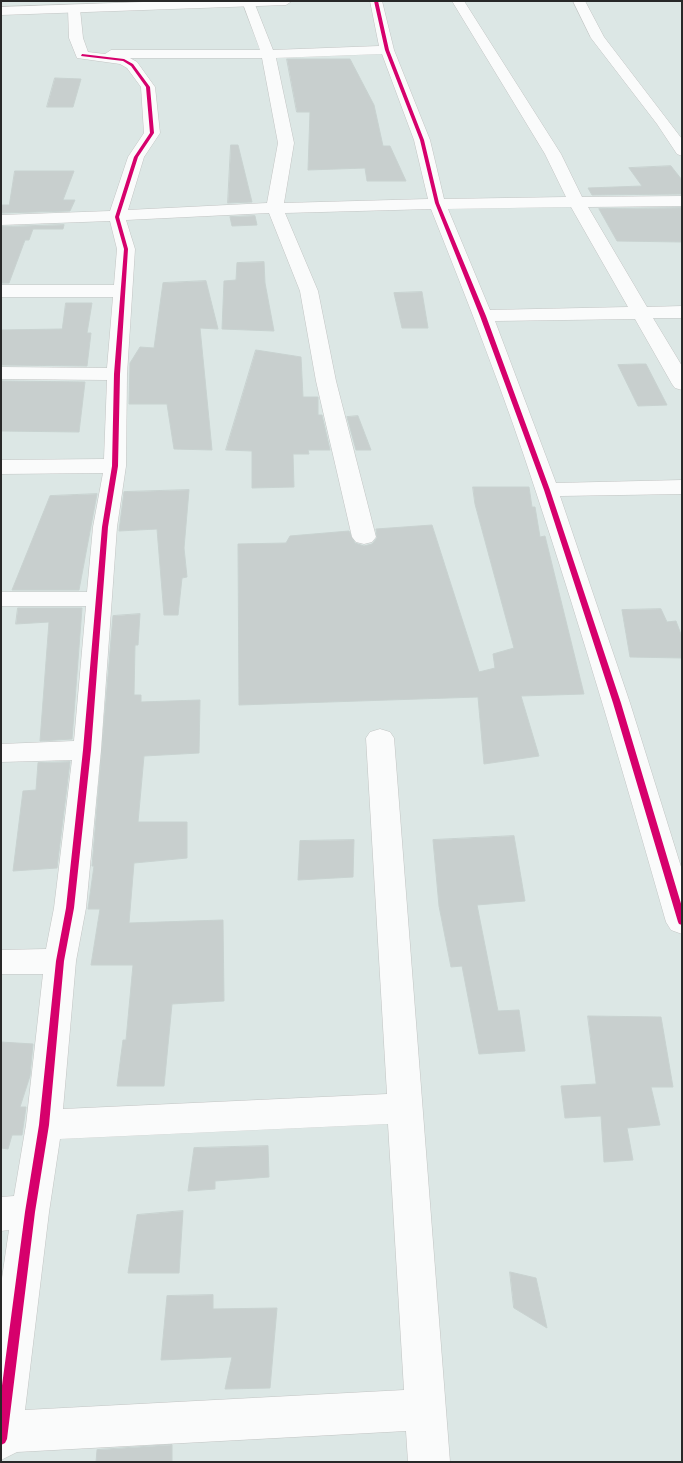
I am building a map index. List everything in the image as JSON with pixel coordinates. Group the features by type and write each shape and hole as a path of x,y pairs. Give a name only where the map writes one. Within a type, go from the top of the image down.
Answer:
{"street":[{"path":"1,10 286,1"},
{"path":"376,1 387,50 422,140 436,203 483,316 548,490 617,703 682,922"},
{"path":"458,1 553,154 576,201 682,384"},
{"path":"579,1 598,38 663,122 682,151"},
{"path":"248,2 268,54 286,143 275,208 309,291 326,381 364,537"},
{"path":"74,9 76,38 82,55"},
{"path":"82,55 268,54 387,50"},
{"path":"1,1439 16,1213 44,1125 60,961 70,908 87,750 105,526 115,466 117,374 126,249 117,216 136,157 152,134 148,87 129,62 82,55"},
{"path":"1,220 436,203 682,201"},
{"path":"1,291 123,291"},
{"path":"483,316 682,312"},
{"path":"1,373 117,374"},
{"path":"1,467 115,466"},
{"path":"548,490 682,487"},
{"path":"1,599 99,599"},
{"path":"380,738 430,1462"},
{"path":"1,753 87,750"},
{"path":"1,962 60,961"},
{"path":"44,1125 405,1108"},
{"path":"2,1432 426,1409"}],"building":[{"path":"287,59 350,59 374,105 383,146 390,146 406,181 367,181 365,168 308,170 310,112 297,112"},
{"path":"55,78 81,79 73,107 47,107"},
{"path":"231,145 238,145 252,202 228,203"},
{"path":"671,166 682,180 682,194 592,195 588,188 642,186 629,168"},
{"path":"15,171 74,171 63,200 75,200 70,211 1,213 1,205 9,205"},
{"path":"682,208 682,242 617,241 599,209"},
{"path":"255,216 257,225 232,226 230,217"},
{"path":"64,225 63,229 33,229 29,240 25,240 9,283 1,283 1,227"},
{"path":"264,262 265,283 274,331 222,329 224,281 236,280 237,263"},
{"path":"206,281 218,329 200,328 212,450 174,449 167,404 129,404 130,363 140,347 154,348 163,283"},
{"path":"422,292 428,328 402,328 394,293"},
{"path":"66,303 92,303 87,333 91,333 87,366 1,365 1,330 62,329"},
{"path":"256,350 301,357 303,397 318,397 318,415 322,415 330,450 308,450 309,454 293,454 294,487 252,488 252,451 226,450"},
{"path":"646,364 667,405 638,406 618,365"},
{"path":"1,381 85,382 79,432 1,431"},
{"path":"358,416 371,450 356,450 347,417"},
{"path":"473,487 529,487 532,507 535,507 540,537 545,536 584,694 521,696 539,756 484,764 478,697 239,705 238,544 286,543 290,536 349,531 355,543 364,546 372,544 377,538 376,529 432,525 479,672 495,668 493,654 514,648 475,504"},
{"path":"189,490 184,548 187,577 182,578 178,615 164,615 157,529 119,531 124,492"},
{"path":"97,494 79,590 12,590 50,496"},
{"path":"18,608 82,608 72,739 40,741 49,622 16,624"},
{"path":"661,609 667,622 676,621 682,637 682,658 630,657 622,610"},
{"path":"140,614 138,645 135,645 134,695 141,695 141,702 200,700 199,753 144,756 138,822 187,822 187,858 134,863 129,923 223,920 224,1001 172,1004 164,1086 117,1086 123,1040 126,1040 133,965 91,965 100,909 88,909 94,866 92,866 113,616"},
{"path":"70,762 57,868 13,871 23,791 36,790 38,763"},
{"path":"514,836 525,901 477,905 498,1011 519,1010 525,1051 479,1054 462,966 451,967 439,906 433,840"},
{"path":"354,840 353,877 298,880 300,841"},
{"path":"588,1016 661,1017 673,1087 651,1087 660,1125 627,1128 633,1160 604,1162 601,1116 565,1118 561,1086 596,1084"},
{"path":"1,1042 33,1044 30,1076 20,1107 26,1107 22,1135 12,1135 8,1149 1,1148"},
{"path":"268,1146 269,1177 215,1181 215,1189 188,1191 194,1148"},
{"path":"183,1211 179,1273 128,1273 137,1215"},
{"path":"510,1272 536,1278 547,1328 514,1308"},
{"path":"213,1295 213,1309 277,1308 270,1388 225,1389 232,1357 161,1360 167,1296"},
{"path":"172,1445 172,1462 96,1462 97,1450"}],"cycle path":[{"path":"376,1 387,50 422,140 437,203 483,316 547,490 617,703 682,922"},
{"path":"1,1439 30,1212 44,1125 60,961 70,908 87,750 105,527 115,466 117,374 126,249 117,217 136,157 152,133 148,87 132,65 124,60 82,55"}]}
